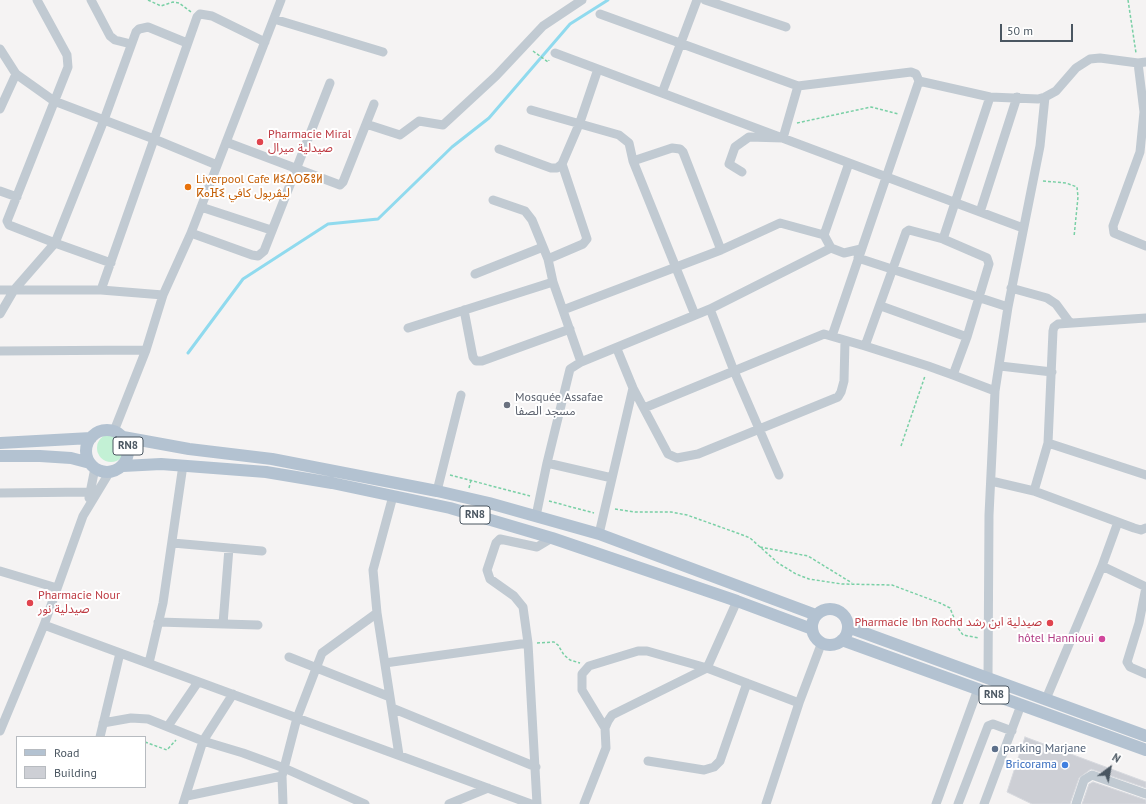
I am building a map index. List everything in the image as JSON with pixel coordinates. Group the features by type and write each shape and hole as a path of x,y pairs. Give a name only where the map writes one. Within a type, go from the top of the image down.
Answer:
{"main road":[{"name":"RN8","path":"0,443 91,438 101,431 188,449 272,459 437,491 536,516 599,534 816,615"},
{"name":"RN8","path":"118,434 128,448 128,455 123,466"},
{"path":"91,438 86,450 92,466"},
{"path":"0,456 71,458 109,473"},
{"name":"RN8","path":"109,473 123,466 161,464 266,472 332,483 450,508 552,538 737,601 812,629"},
{"path":"822,642 815,637 812,629 816,615 824,610 839,611 846,617 848,627 847,634 842,640"},
{"name":"RN8","path":"848,627 1146,736"},
{"name":"RN8","path":"822,642 830,645 842,640 1146,750"}],"street":[{"path":"37,0 68,60 67,72 17,197 8,221 9,225 111,263"},
{"path":"91,0 110,36 116,40 131,44"},
{"path":"118,434 124,408 146,350 163,295 191,233 281,0"},
{"path":"366,124 400,135 419,121 443,125 496,76 543,26 582,0"},
{"path":"662,93 697,0"},
{"path":"705,0 786,27"},
{"path":"101,290 197,17 200,14 212,16 265,42"},
{"path":"600,14 681,42 798,86 911,72 916,74 919,81 832,336"},
{"path":"274,19 383,52"},
{"path":"0,314 14,290 55,243 104,120 131,44 139,29 148,27 187,43"},
{"path":"0,50 16,74 54,102 154,138 217,165"},
{"path":"555,53 1023,228"},
{"path":"919,81 990,97 1038,99 1046,97 1061,86 1076,68 1090,59 1108,59 1142,63 1144,112 1140,152 1113,226 1114,233 1146,246"},
{"path":"499,149 551,168 558,168 562,164 580,122 598,69"},
{"path":"0,109 16,74"},
{"path":"191,233 245,253 258,256 264,251 330,83"},
{"path":"783,138 798,86"},
{"path":"942,239 990,97"},
{"path":"980,212 1017,97"},
{"path":"988,678 989,515 996,391 1008,307 1040,146 1046,97"},
{"path":"226,142 340,185 343,182 374,104"},
{"path":"531,110 580,122 624,138 629,143 633,161 695,315"},
{"path":"742,172 729,164 735,146 749,137 783,138"},
{"path":"633,161 672,148 680,149 684,152 721,250"},
{"path":"849,163 824,235 830,248 844,253 860,253 893,269 1008,307"},
{"path":"548,259 583,244 587,239 562,164"},
{"path":"0,191 17,197"},
{"path":"493,200 528,214 532,220 548,259 553,282 581,362"},
{"path":"201,207 271,230"},
{"path":"564,310 721,250 780,223 824,235"},
{"path":"865,346 881,306 906,232 909,230 942,239 987,258 989,264 967,337 952,375"},
{"path":"475,274 543,247"},
{"path":"536,516 546,463 568,372 574,366 710,309 830,248"},
{"path":"408,328 553,282"},
{"path":"1012,288 1047,298 1056,304 1070,323"},
{"path":"0,290 101,290 163,295"},
{"path":"881,306 967,337"},
{"path":"710,309 734,371 779,475"},
{"path":"464,310 473,357 476,361 482,361 570,329"},
{"path":"1034,491 1048,443 1053,331 1058,324 1146,318"},
{"path":"644,408 824,334 928,366 996,391"},
{"path":"617,349 633,388 668,454 677,458 698,454 838,397 844,381 845,340"},
{"path":"0,351 146,350"},
{"path":"1000,366 1052,372"},
{"path":"599,534 633,388"},
{"path":"437,491 460,394"},
{"path":"1048,443 1146,475"},
{"path":"546,463 612,478"},
{"path":"149,663 173,543 183,465"},
{"path":"0,731 44,624 86,509 90,492 92,466"},
{"path":"86,509 109,473"},
{"path":"991,481 1034,491 1141,530 1146,528"},
{"path":"0,492 90,492"},
{"path":"393,496 373,570 377,613 399,755"},
{"path":"1046,699 1102,566 1118,522"},
{"path":"537,804 528,643 522,604 514,596 490,579 487,574 488,565 496,543 500,539 537,547 552,538"},
{"path":"173,543 262,551"},
{"path":"223,624 229,548"},
{"path":"1102,566 1146,587 1144,610 1127,662 1130,667 1146,674"},
{"path":"0,571 57,588"},
{"path":"584,804 606,748 605,728 608,721 612,716 707,668 737,601"},
{"path":"283,804 283,772 297,718 322,653 377,613"},
{"path":"158,622 258,625"},
{"path":"44,624 532,804"},
{"path":"766,804 799,703 822,642"},
{"path":"385,664 528,643"},
{"path":"605,728 582,690 582,674 589,666 638,651 646,651 707,668 799,703"},
{"path":"100,736 120,652"},
{"path":"289,657 390,696"},
{"path":"168,726 198,682"},
{"path":"648,761 704,770 714,767 720,761 747,683"},
{"path":"938,804 978,690"},
{"path":"185,800 203,741 233,694"},
{"path":"984,804 1021,705"},
{"path":"392,708 536,767"},
{"path":"103,723 131,718 142,718 168,726 203,741 243,753 283,772 365,804"},
{"path":"958,804 988,726 993,724 1012,731"},
{"path":"185,800 283,772"},
{"path":"1076,804 1084,780 1092,775 1146,794"},
{"path":"450,804 488,788"}],"path":[{"path":"148,0 161,6 173,2 178,3 197,17"},
{"path":"1128,0 1142,63"},
{"path":"525,46 548,62 555,53"},
{"path":"787,125 871,107 906,117"},
{"path":"1033,180 1066,183 1077,187 1078,197 1074,237"},
{"path":"900,446 928,366"},
{"path":"441,473 604,516 616,509 636,512 671,512 687,515 750,538 778,563 796,574 809,579 853,584 892,585 940,603 950,608 958,628 964,635 988,639"},
{"path":"759,547 808,556 853,584"},
{"path":"528,643 554,642 570,660 589,666"},
{"path":"146,742 169,750 182,732"}],"green space":[{"path":"111,434 121,438 125,448 121,458 111,462 101,458 97,448 101,438"}],"building":[{"path":"1025,737 1146,782 1146,788 1091,769 1079,778 1070,804 1032,804 1007,792"},
{"path":"1093,782 1146,800 1146,804 1082,804 1089,784"}],"waterway":[{"path":"188,353 243,279 328,224 378,219 452,147 489,118 570,24 608,0"}],"place":[{"name":"Pharmacie Miral صيدلية ميرال","path":"260,142"},
{"name":"Liverpool Cafe ⵍⵉⵠⵔⵒⵓⵍ ⴽⴰⴼⵉ ليڤرپول كافي","path":"188,187"},
{"name":"Mosquée Assafae مسجد الصفا","path":"507,405"},
{"name":"Pharmacie Nour صيدلية نور","path":"30,603"},
{"name":"Pharmacie Ibn Rochd صيدلية ابن رشد","path":"1050,623"},
{"name":"hôtel Hannioui","path":"1102,639"},
{"name":"parking Marjane","path":"995,749"},
{"name":"Bricorama","path":"1065,765"}]}
